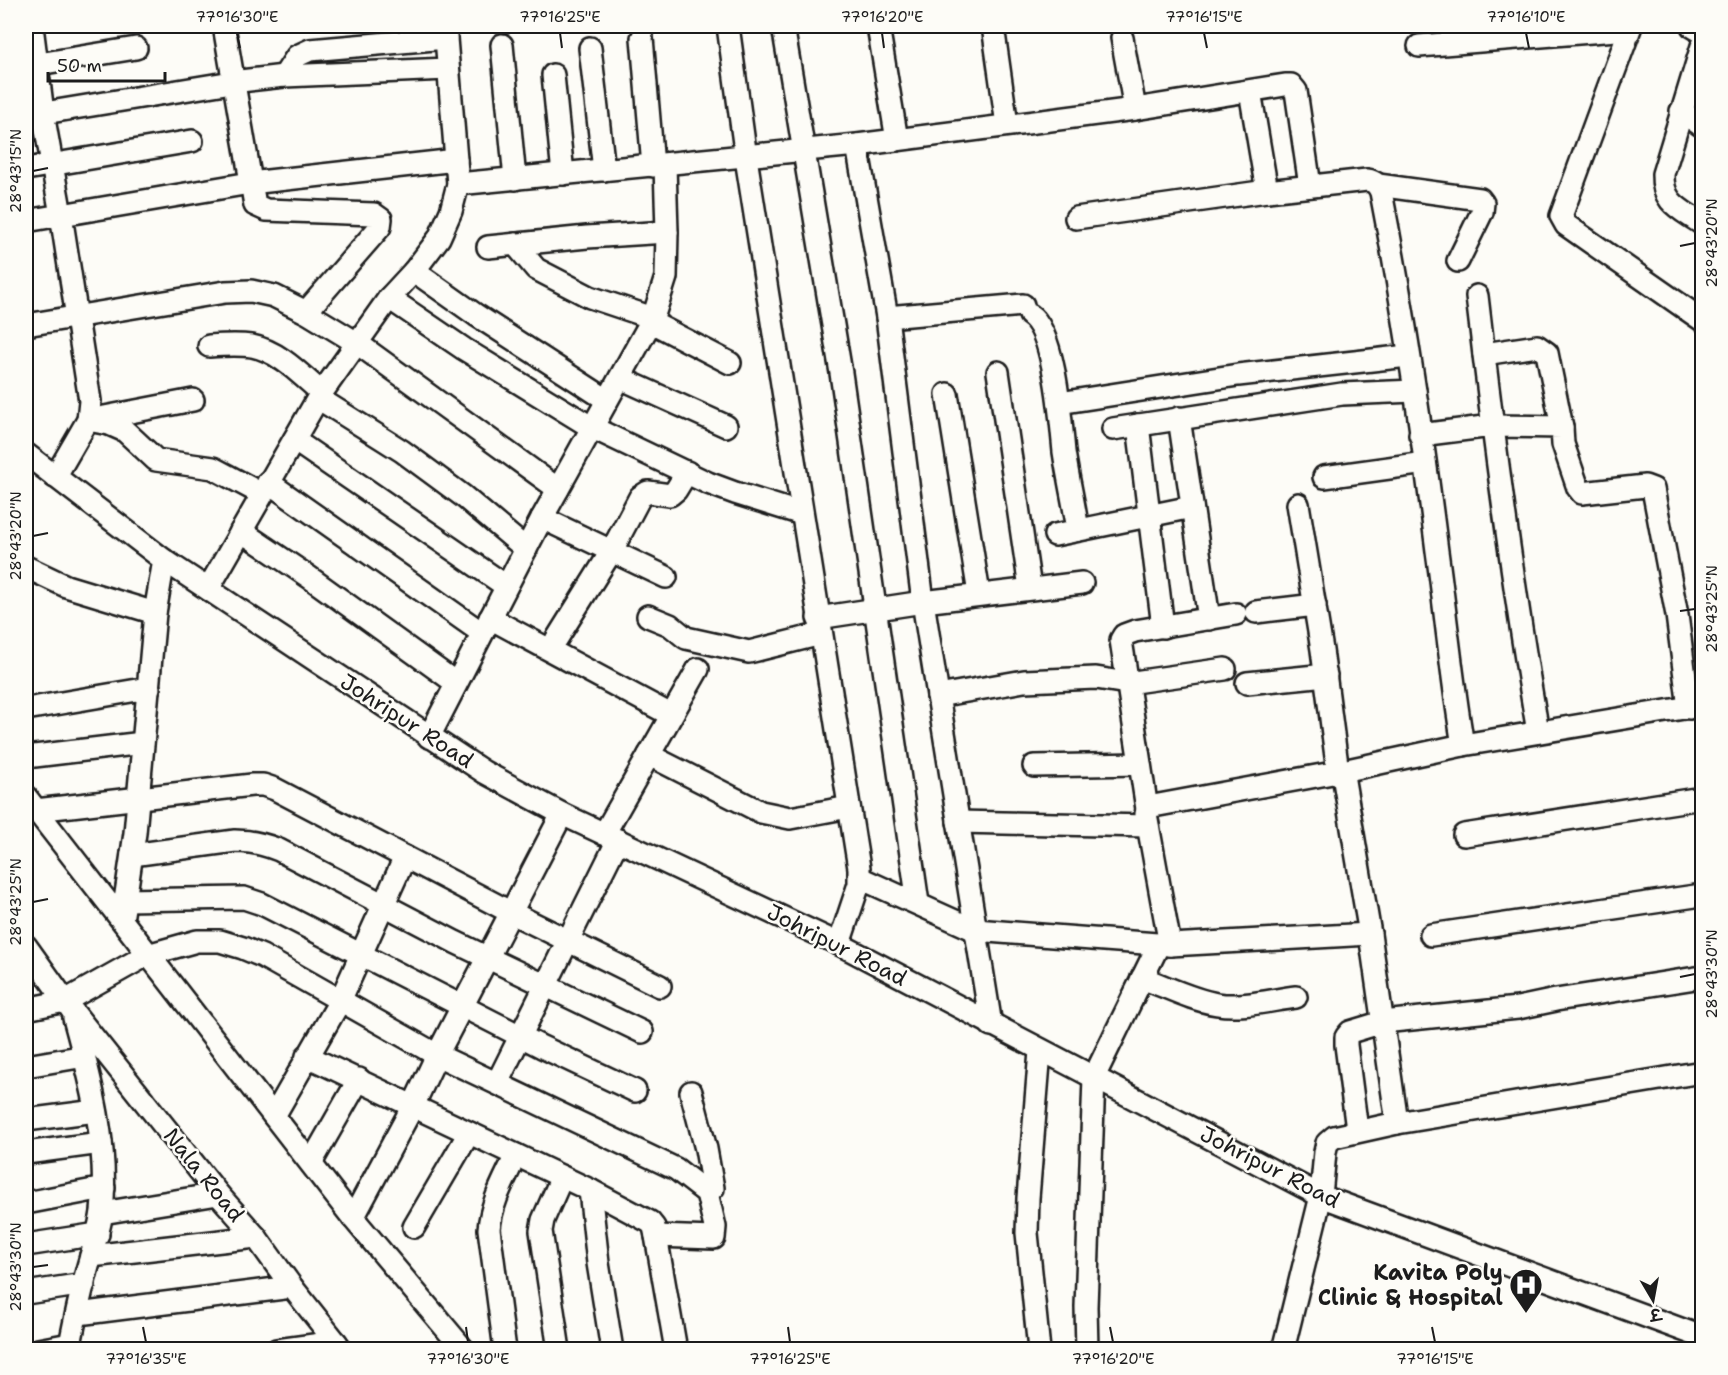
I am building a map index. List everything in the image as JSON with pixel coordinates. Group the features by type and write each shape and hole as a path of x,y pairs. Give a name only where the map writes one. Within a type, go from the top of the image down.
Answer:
{"street":[{"path":"32,26 31,65 34,115 53,165 90,412 88,420 55,477"},
{"path":"224,26 255,205 266,210 374,214 381,219 380,227 306,312"},
{"path":"728,26 746,158 860,878 839,944"},
{"path":"783,26 841,373 918,903"},
{"path":"878,26 897,140"},
{"path":"993,26 1007,125"},
{"path":"1692,26 1702,32"},
{"path":"1419,46 1630,27 1561,216 1566,225 1702,320"},
{"path":"208,589 320,395 389,298 414,271 439,237 451,211 458,184 445,32 309,50 297,56 284,76"},
{"path":"429,737 542,518 652,320 666,277 667,232 642,38"},
{"path":"1122,38 1135,109"},
{"path":"502,45 515,179"},
{"path":"1702,46 1663,174 1667,198 1702,224"},
{"path":"31,65 136,48"},
{"path":"590,48 604,170"},
{"path":"34,115 232,82 284,76 448,69"},
{"path":"553,75 563,174"},
{"path":"458,184 857,146 1135,109 1285,85 1294,88 1310,186"},
{"path":"1250,92 1267,191"},
{"path":"1681,111 1702,126"},
{"path":"26,170 192,141"},
{"path":"857,146 886,317 923,602 991,1024"},
{"path":"26,221 250,183 456,160"},
{"path":"1076,218 1310,186 1367,180 1378,185 1396,271 1415,391 1463,745"},
{"path":"1378,185 1480,199 1483,203 1482,212 1458,261"},
{"path":"488,247 667,232"},
{"path":"515,244 536,269 590,297 652,320 730,363"},
{"path":"414,271 476,315 608,400"},
{"path":"26,325 225,292 251,291 274,296 306,312 357,343 558,489"},
{"path":"1477,296 1492,426 1522,643 1538,732"},
{"path":"389,298 464,350 591,427 735,493 802,514"},
{"path":"886,317 1027,310 1037,320 1045,334 1059,403 1078,530"},
{"path":"209,346 252,346 279,357 320,395 463,496 526,549"},
{"path":"1147,817 1152,806 1338,772 1463,745 1696,706 1653,489 1645,486 1582,493 1578,488 1563,444 1562,427 1547,353 1537,346 1484,354"},
{"path":"1059,403 1248,374 1408,356"},
{"path":"998,372 1030,588"},
{"path":"620,378 726,426"},
{"path":"1113,429 1342,394 1415,391"},
{"path":"947,394 979,594"},
{"path":"88,420 193,400"},
{"path":"1179,418 1209,619"},
{"path":"88,420 109,424 125,431 156,460 213,468 265,488 486,626 671,715"},
{"path":"1138,425 1163,627"},
{"path":"1420,435 1492,426 1562,427"},
{"path":"294,440 506,586"},
{"name":"Johripur Road","path":"26,454 164,560 429,737 484,772 562,814 839,944 1321,1196 1702,1336"},
{"path":"1324,477 1425,463"},
{"path":"556,640 644,494 653,492 670,495 676,490 687,472"},
{"path":"1298,504 1326,675 1338,772 1344,781 1370,934 1397,1123"},
{"path":"1055,535 1192,507"},
{"path":"542,518 666,577"},
{"path":"241,531 456,683"},
{"path":"122,922 132,855 155,613 164,560"},
{"path":"26,567 66,586 155,613"},
{"path":"648,616 670,625 687,638 748,652 874,609 979,594 1082,583"},
{"path":"1087,1350 1086,1295 1094,1077 1142,978 1164,944 1122,646 1124,636 1135,631 1246,613 1315,605"},
{"path":"497,1083 546,986 649,755 698,669"},
{"path":"938,696 1045,679 1096,678 1127,682 1225,669"},
{"path":"1247,683 1326,675"},
{"path":"26,709 149,688"},
{"path":"26,757 143,743"},
{"path":"649,755 761,812 790,818 849,807"},
{"path":"1034,766 1140,764"},
{"path":"31,803 138,798 263,785 275,789 512,913 660,986"},
{"path":"1464,835 1702,798"},
{"path":"31,803 353,1218 464,1350"},
{"path":"353,1218 413,1106 437,1055 562,814"},
{"path":"958,822 1147,817"},
{"path":"132,855 235,841 251,841 279,850 488,958 642,1032"},
{"path":"274,1116 340,1000 405,857"},
{"path":"860,878 975,930 1164,944 1370,934"},
{"path":"1431,935 1702,895"},
{"path":"124,900 243,898 262,904 635,1091"},
{"path":"26,1009 72,1001 147,955 197,941 220,941 243,948 262,956 437,1055 676,1169 707,1193 716,1227 714,1238 656,1236"},
{"name":"Nala Road","path":"27,950 72,1001 218,1194 256,1237 339,1346"},
{"path":"1357,1131 1346,1037 1356,1030 1383,1022 1518,1008 1702,977"},
{"path":"1142,978 1197,999 1218,1004 1235,1005 1296,997"},
{"path":"38,1350 70,1347 100,1223 104,1188 96,1110 72,1001"},
{"path":"1039,1350 1027,1233 1040,1051"},
{"path":"26,1066 85,1056"},
{"path":"307,1056 643,1216 654,1227 676,1350"},
{"path":"1283,1350 1321,1196 1327,1143 1335,1137 1397,1123 1702,1072"},
{"path":"311,1163 359,1079"},
{"path":"691,1092 706,1149 712,1188 707,1193"},
{"path":"26,1120 96,1110"},
{"path":"414,1227 469,1133"},
{"path":"26,1153 101,1143"},
{"path":"505,1350 489,1229 492,1206 516,1155"},
{"path":"559,1350 540,1231 562,1177"},
{"path":"26,1203 104,1188"},
{"path":"590,1190 598,1263 612,1350"},
{"path":"26,1245 100,1223 218,1194"},
{"path":"91,1256 256,1237"},
{"path":"26,1293 84,1284"},
{"path":"78,1314 292,1287"},
{"path":"277,1350 339,1346"}],"place":[{"name":"Kavita Poly Clinic & Hospital","path":"1526,1314"}]}
